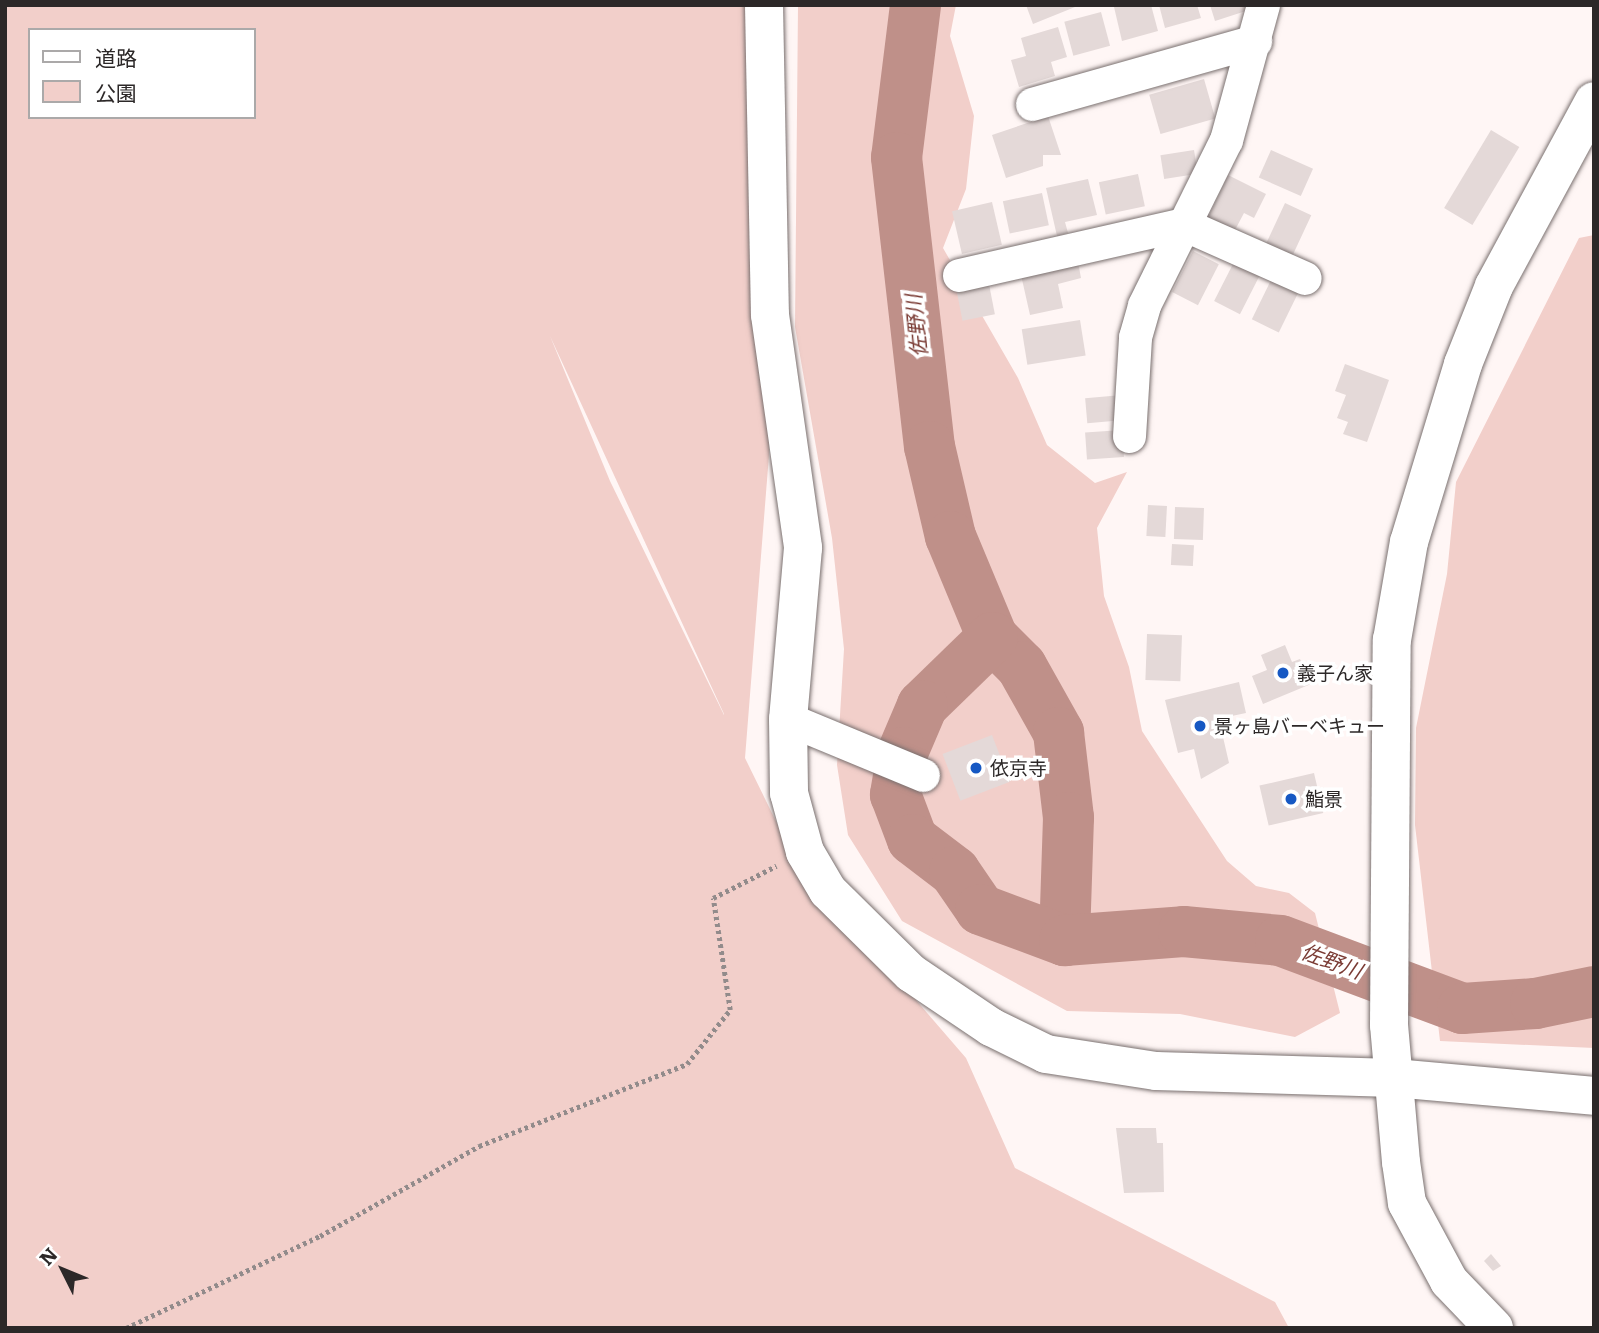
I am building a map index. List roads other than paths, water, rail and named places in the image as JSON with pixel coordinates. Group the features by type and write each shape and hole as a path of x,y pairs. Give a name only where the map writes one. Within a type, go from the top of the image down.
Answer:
{"street":[{"path":"764,5 770,315 803,548 788,719 789,793 805,852 828,891 911,973 991,1027 1046,1054 1156,1072 1394,1078 1594,1096"},
{"path":"1129,436 1135,337 1183,224 1226,140 1263,5"},
{"path":"1032,104 1255,41"},
{"path":"1494,1328 1448,1281 1407,1203 1389,1025 1387,890 1392,640 1409,542 1437,437 1489,299 1594,101"},
{"path":"959,275 1183,224 1305,278"},
{"path":"788,719 850,748 923,775"}],"waterway":[{"name":"佐野川","path":"915,5 896,157 929,446 950,536 992,637 1021,666 1058,732 1068,817 1064,940"},
{"name":"佐野川","path":"992,637 922,705 902,752 895,794 912,839 954,871 980,909 1064,940 1183,931 1280,940 1462,1008 1535,1003 1594,991"}],"place":[{"name":"義子ん家","path":"1283,673"},
{"name":"景ヶ島バーベキュー","path":"1200,726"},
{"name":"依京寺","path":"976,768"},
{"name":"鮨景","path":"1291,799"}]}
